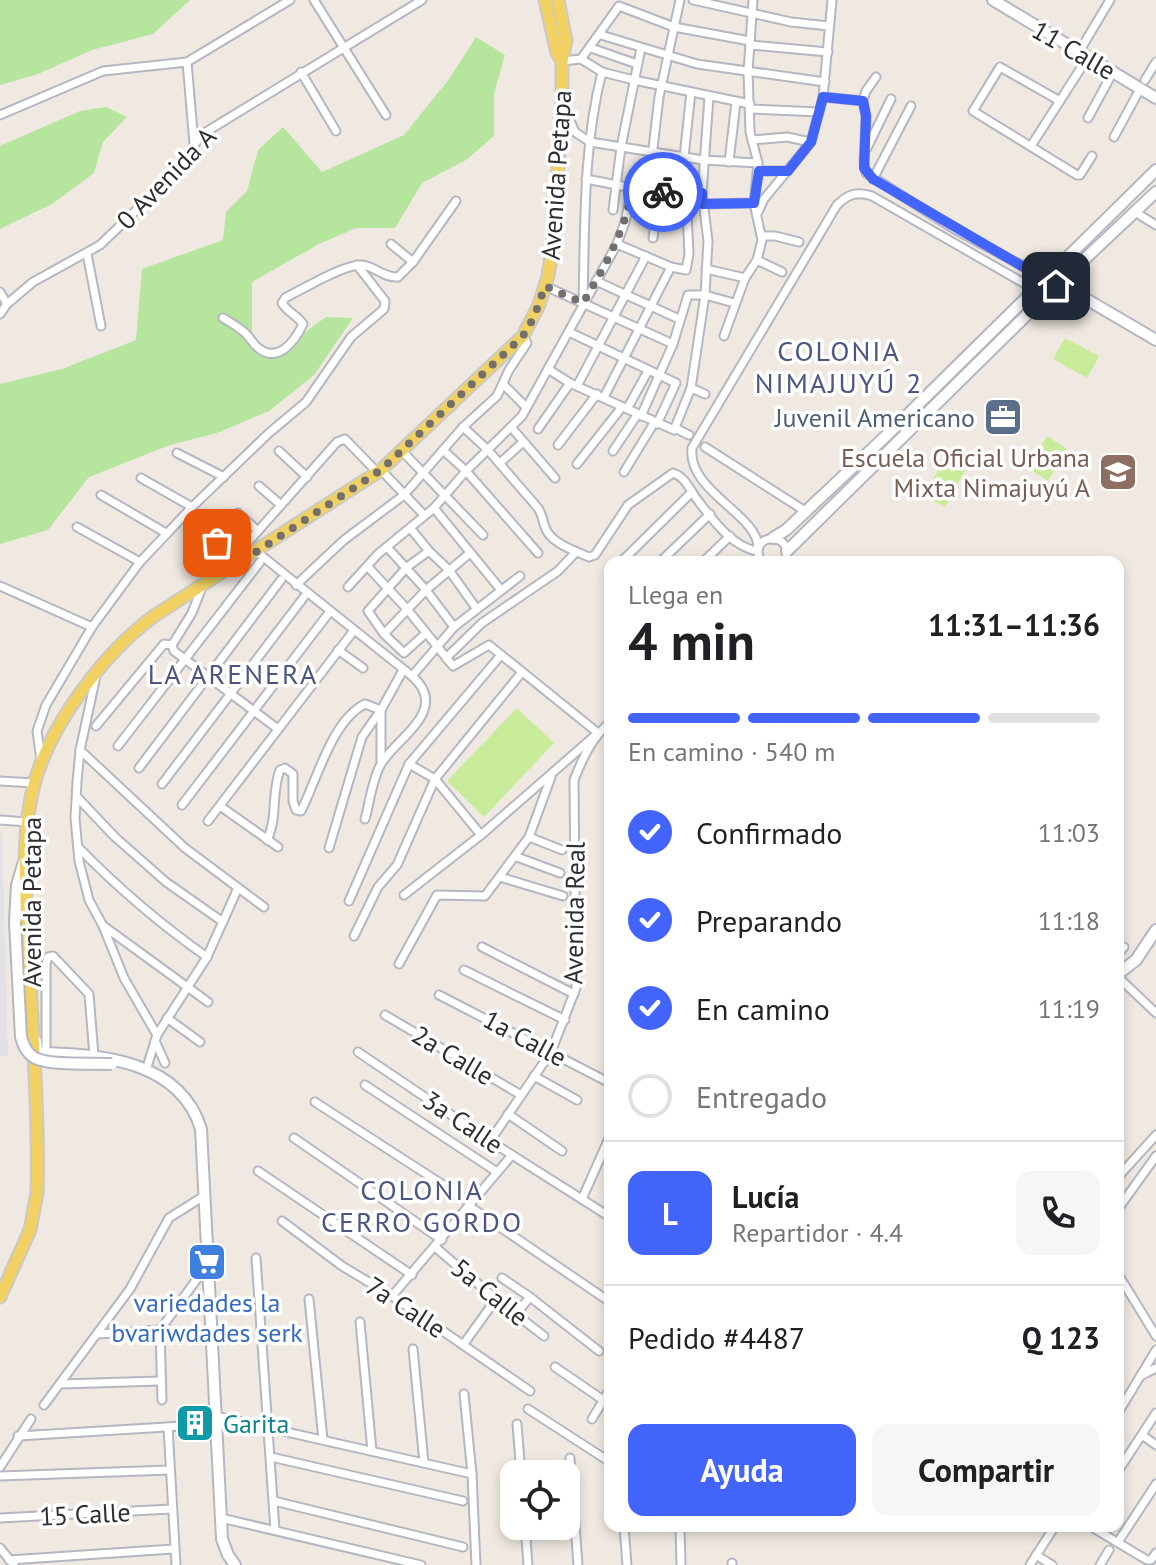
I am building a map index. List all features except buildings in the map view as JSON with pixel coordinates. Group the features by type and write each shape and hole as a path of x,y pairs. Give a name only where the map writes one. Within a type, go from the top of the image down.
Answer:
{"main road":[{"name":"Avenida Petapa","path":"545,0 557,53 562,61"},
{"name":"Avenida Petapa","path":"0,1297 22,1251 36,1202 25,861 28,822 42,762 67,714 97,674 147,622 379,471 523,336 534,317 545,286 553,245 562,61 566,41 558,0"},
{"name":"11 Calle","path":"1000,2 1113,72 1143,84 1156,98"},
{"path":"771,538 805,511 888,434 1156,170"},
{"path":"789,556 1056,286 1156,192"},
{"path":"1072,271 1073,283 1081,296"},
{"path":"1045,278 1156,340"},
{"path":"25,861 19,874 15,922 21,1037 27,1051 33,1057 44,1060 141,1068"},
{"path":"1124,971 1136,960 1156,930"},
{"path":"32,1035 38,1052 94,1056 141,1068 180,1091 192,1104 197,1116 201,1129 223,1545 235,1565"}],"street":[{"path":"0,115 103,71 187,62 290,0"},
{"path":"314,0 386,115"},
{"name":"0 Avenida A","path":"0,314 33,282 100,245 177,171 201,135 422,0"},
{"path":"648,191 661,87 680,0"},
{"path":"693,0 791,22 829,26"},
{"path":"724,336 734,303 757,260 762,236 754,203 758,167 752,140 748,72 753,0"},
{"path":"757,214 764,199 811,142 823,97 832,0"},
{"path":"1031,146 1060,101 1110,0"},
{"path":"581,59 619,6 674,27 751,43 828,52"},
{"path":"601,35 697,64 825,82"},
{"path":"591,48 637,64"},
{"path":"613,210 621,147 641,48"},
{"path":"562,61 581,59 602,72 750,107 819,112"},
{"path":"187,62 194,144"},
{"path":"1114,137 1156,62"},
{"path":"1060,101 1000,67 974,112 1080,175 1092,156"},
{"path":"301,72 336,131"},
{"path":"583,303 586,179 592,118 602,72"},
{"path":"1088,118 1113,72"},
{"path":"876,77 863,101 866,116 864,168 873,179 956,230 1045,278"},
{"path":"617,244 671,267 685,271 688,267 684,157 691,92"},
{"path":"548,369 656,424 672,431 675,428 691,388 705,295 708,241 702,193 709,97"},
{"path":"823,97 863,101"},
{"path":"865,151 891,99"},
{"path":"729,162 736,102"},
{"path":"562,103 575,132 590,142 788,171"},
{"path":"873,179 911,106"},
{"path":"752,140 787,137 811,142"},
{"path":"586,179 648,191 702,193"},
{"path":"348,587 387,547 434,508 526,407 617,244 632,189"},
{"path":"653,238 659,192"},
{"path":"759,556 758,540 753,530 698,476 692,464 692,448 837,205 845,197 855,193 872,196 1034,289"},
{"path":"223,318 247,334 258,348 267,353 288,349 303,324 298,315 284,307 283,300 357,265 398,277 413,262 456,201"},
{"path":"702,204 754,203"},
{"path":"1135,212 1156,225"},
{"path":"762,236 799,242"},
{"path":"391,244 413,262"},
{"path":"87,254 101,326"},
{"path":"538,429 574,384 615,317 646,256"},
{"path":"757,260 782,272"},
{"path":"42,762 37,744 40,720 92,627 140,562 192,507 306,402 351,337 384,309 385,301 357,265"},
{"path":"558,445 600,396 671,267"},
{"path":"706,269 745,278"},
{"path":"596,281 679,319"},
{"path":"545,286 673,344"},
{"path":"0,292 7,304"},
{"path":"613,451 639,416 660,376 689,294 734,303"},
{"path":"569,332 677,384 656,424 624,472"},
{"path":"296,585 344,540 404,495 463,427 497,396 527,343 523,336"},
{"path":"500,360 509,370"},
{"path":"577,464 625,408 648,371"},
{"path":"503,384 526,407"},
{"path":"691,388 705,394"},
{"path":"463,427 500,463 544,517 545,530 576,552 589,557 595,555 628,505 673,473 679,476 730,536 759,556"},
{"path":"511,427 555,478"},
{"path":"675,428 689,435"},
{"path":"118,746 184,659 252,554 258,531 337,442 345,439 424,515"},
{"path":"500,463 523,442"},
{"path":"705,447 805,511"},
{"path":"443,450 466,471 538,553"},
{"path":"279,451 307,477"},
{"path":"402,451 483,535"},
{"path":"177,453 224,477"},
{"path":"141,478 192,507"},
{"path":"259,486 281,505"},
{"path":"627,556 692,492"},
{"path":"101,495 166,533"},
{"path":"434,508 501,590"},
{"path":"238,513 258,531"},
{"path":"666,556 710,514"},
{"path":"77,527 140,562"},
{"path":"411,529 449,570 476,608"},
{"path":"753,530 783,543 786,556"},
{"path":"210,535 231,554 252,554 296,585 420,683 425,706 414,729 381,763"},
{"path":"709,556 730,536"},
{"path":"759,556 771,538"},
{"path":"387,547 407,567 454,627"},
{"path":"425,634 405,653 384,634 368,610 407,567 429,551"},
{"path":"446,658 482,623 558,571 576,552"},
{"path":"384,634 426,590 470,553"},
{"path":"368,567 456,667 488,644 598,733 481,835 404,895"},
{"path":"412,676 454,627 520,576"},
{"path":"139,768 281,580"},
{"path":"172,645 192,613 203,585"},
{"path":"0,586 92,627"},
{"path":"162,784 304,597"},
{"path":"182,805 328,614"},
{"path":"208,821 352,633"},
{"path":"96,726 164,644 172,645"},
{"path":"172,645 184,659 278,729"},
{"path":"338,650 363,668"},
{"path":"349,901 409,764 501,655"},
{"path":"329,848 362,737 402,672"},
{"path":"354,936 378,887 397,865 435,779 522,672"},
{"path":"97,674 80,750 75,818 78,847 89,900 124,978 156,1038 165,1063"},
{"path":"267,840 272,827 274,792 280,770 285,768 293,774 293,801 296,810 301,811 342,726 365,704 381,710"},
{"path":"365,819 381,763 381,710"},
{"name":"Avenida Real","path":"490,1141 551,1052 574,994 574,780 584,756 604,728"},
{"path":"80,750 156,822 264,907"},
{"path":"409,764 435,779 481,835"},
{"path":"399,964 437,895 483,897 517,857 529,837 552,774"},
{"path":"0,781 35,783"},
{"path":"77,797 115,837 166,882 223,922"},
{"path":"220,806 278,847"},
{"path":"0,820 28,822"},
{"path":"529,837 562,850"},
{"path":"78,847 117,887 207,957"},
{"path":"517,857 560,873"},
{"path":"500,877 563,896"},
{"path":"141,1068 167,1018 207,957 238,888"},
{"path":"103,926 208,1002"},
{"path":"482,947 574,994"},
{"path":"46,1053 46,964 52,955 89,994 94,1056"},
{"path":"464,970 565,1020"},
{"path":"1124,982 1156,1013"},
{"name":"1a Calle","path":"439,995 604,1080"},
{"name":"2a Calle","path":"385,1015 521,1095"},
{"path":"167,1018 200,1042"},
{"name":"3a Calle","path":"358,1052 604,1213"},
{"path":"534,1076 577,1100"},
{"path":"365,1085 497,1172"},
{"path":"315,1102 604,1298"},
{"path":"508,1114 562,1151"},
{"path":"1124,1170 1156,1135"},
{"name":"5a Calle","path":"294,1138 442,1240"},
{"path":"582,1199 604,1149"},
{"path":"392,1296 512,1155"},
{"path":"1124,1201 1156,1156"},
{"path":"599,1159 604,1162"},
{"path":"258,1171 412,1275"},
{"path":"44,1405 138,1276 169,1218 204,1196"},
{"name":"7a Calle","path":"282,1221 342,1266 392,1296 530,1391"},
{"name":"5a Calle","path":"435,1247 544,1336"},
{"path":"256,1258 275,1530"},
{"path":"162,1400 160,1330 207,1265"},
{"path":"502,1278 599,1351"},
{"path":"1124,1284 1156,1336"},
{"path":"516,1314 530,1297"},
{"path":"309,1299 323,1440"},
{"path":"463,1345 496,1299"},
{"path":"360,1322 372,1451"},
{"path":"98,1334 160,1330"},
{"path":"413,1349 424,1463"},
{"path":"1124,1404 1156,1350"},
{"path":"555,1367 603,1400 592,1419"},
{"path":"1142,1375 1156,1368"},
{"path":"61,1384 160,1381"},
{"path":"464,1394 476,1565"},
{"path":"528,1409 604,1458"},
{"path":"1124,1462 1156,1413"},
{"path":"0,1467 31,1419"},
{"path":"18,1436 168,1427 216,1420 269,1427 472,1474"},
{"path":"517,1424 520,1460"},
{"path":"168,1427 176,1565"},
{"path":"1142,1435 1156,1445"},
{"path":"271,1457 463,1501"},
{"path":"570,1458 578,1565"},
{"path":"0,1476 170,1470"},
{"path":"1118,1542 1156,1484"},
{"path":"274,1501 463,1547"},
{"name":"15 Calle","path":"0,1518 171,1509"},
{"path":"221,1518 395,1562 421,1565"},
{"path":"624,1532 627,1565"},
{"path":"680,1532 681,1565"},
{"path":"1030,1565 1051,1532"},
{"path":"1100,1532 1147,1560 1154,1556"},
{"path":"526,1540 528,1565"},
{"path":"0,1548 12,1562 173,1549"},
{"path":"1100,1565 1109,1550"},
{"path":"1036,1555 1052,1565"}],"shaded area":[{"path":"0,833 8,1056 0,1057"}],"green space":[{"path":"0,0 190,0 153,34 92,50 38,74 0,85"},
{"path":"476,37 505,55 494,94 494,136 466,160 422,183 395,228 356,228 319,244 252,282 252,341 275,354 326,317 353,318 314,375 269,411 217,433 170,445 89,477 48,530 0,544 0,384 62,369 136,340 142,269 223,240 226,212 247,191 258,150 283,127 322,172 404,135 449,79"},
{"path":"106,107 127,117 103,142 94,173 52,204 0,229 0,146 80,111"},
{"path":"1065,338 1099,356 1087,378 1053,359"},
{"path":"1047,436 1067,449 1048,481 1028,468"},
{"path":"946,456 967,467 945,507 924,496"},
{"path":"517,708 554,743 484,817 447,781"}],"way so far":[{"path":"217,543 228,553 234,554 245,546 247,558 381,470 523,336 534,317 545,286 583,303 617,244 632,189 663,192"}],"place":[{"name":"Juvenil Americano","path":"1003,417"},
{"name":"Escuela Oficial Urbana Mixta Nimajuyú A","path":"1118,472"},
{"name":"variedades la bvariwdades serk","path":"207,1262"},
{"name":"Garita","path":"195,1423"}],"district":[{"name":"COLONIA NIMAJUYÚ 2","path":"839,366"},
{"name":"LA ARENERA","path":"233,673"},
{"name":"COLONIA CERRO GORDO","path":"422,1205"}],"route":[{"path":"663,192 702,193 702,204 754,203 759,171 788,171 811,142 823,97 863,101 866,108 866,173 956,230 1056,286"}]}
